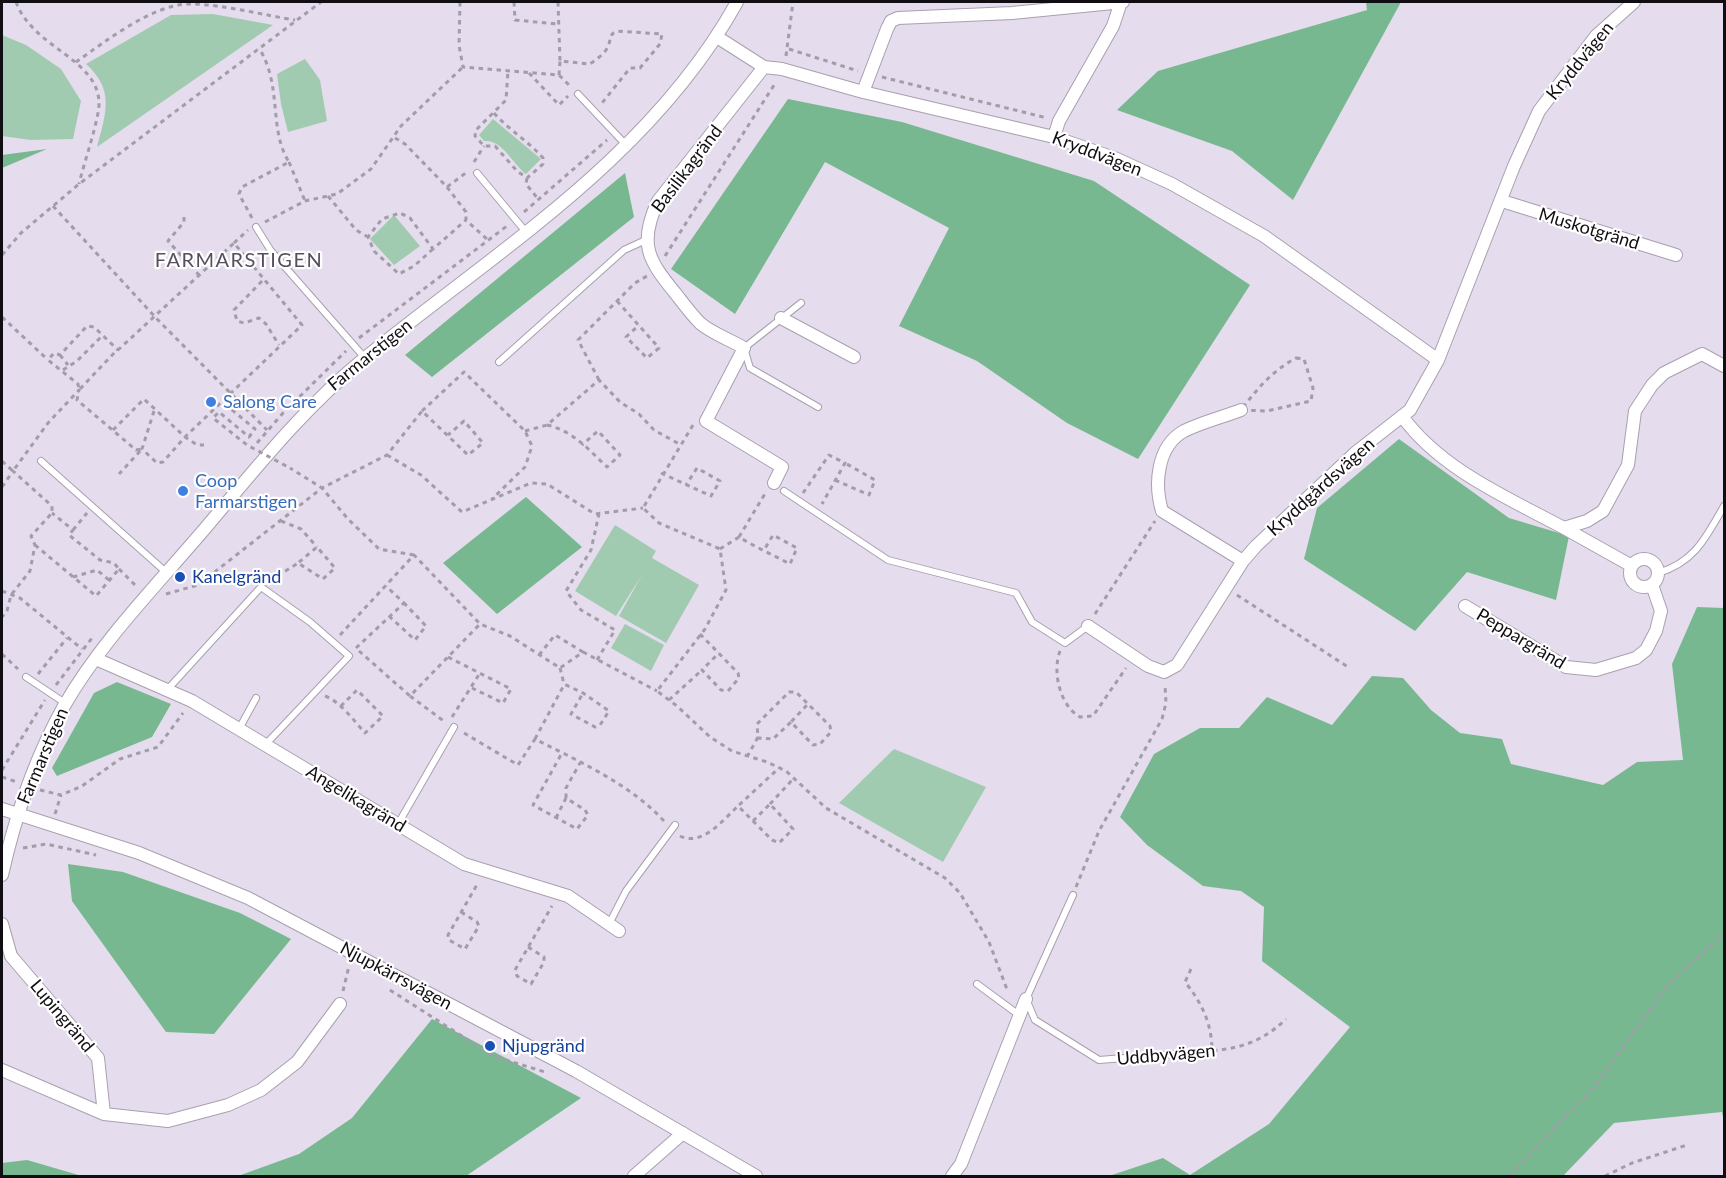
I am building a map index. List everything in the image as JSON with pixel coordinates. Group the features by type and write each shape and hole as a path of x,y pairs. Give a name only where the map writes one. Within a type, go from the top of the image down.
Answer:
{"street":[{"name":"Farmarstigen","path":"18,815 48,736 66,703 96,659 287,432 322,394 526,233 628,146 675,94 717,37 737,2"},
{"path":"863,92 887,28 891,21 898,18 1012,14 1122,2 1113,26 1059,121 1054,136"},
{"name":"Kryddvägen","path":"1402,416 1410,410 1438,360 1539,111 1596,36 1634,2"},
{"name":"Kryddvägen","path":"717,37 764,67 782,69 863,92 1054,136 1118,159 1172,184 1255,230 1438,360"},
{"name":"Basilikagränd","path":"744,348 700,324 656,270 649,258 648,239 650,219 658,201 764,67"},
{"name":"Muskotgränd","path":"1502,201 1676,255"},
{"path":"781,318 854,357"},
{"path":"744,348 706,421 782,467 779,487"},
{"path":"1564,528 1587,521 1603,511 1628,465 1635,411 1658,379 1683,362 1702,354 1725,366"},
{"path":"1241,410 1183,432 1168,448 1158,479 1162,511 1243,561"},
{"path":"1402,416 1411,428 1460,471 1632,566"},
{"name":"Kryddgårdsvägen","path":"1164,672 1177,665 1228,589 1243,561 1355,453 1402,416"},
{"path":"1640,560 1653,563 1658,573 1652,585 1645,587 1634,583 1630,577 1632,566 1640,560"},
{"name":"Peppargränd","path":"1465,606 1566,667 1596,670 1636,658 1646,650 1656,631 1661,611 1652,585"},
{"path":"1088,626 1133,656 1164,672"},
{"name":"Angelikagränd","path":"96,659 192,701 464,864 568,896 614,928"},
{"name":"Njupkärrsvägen","path":"2,809 150,857 248,898 350,958 576,1071 756,1176"},
{"path":"2,875 18,815"},
{"name":"Lupingränd","path":"2,924 11,956 98,1058 104,1114"},
{"path":"951,1176 961,1164 1026,999"},
{"path":"2,1070 104,1114 168,1121 228,1105 250,1095 297,1062 340,1004"},
{"path":"634,1176 683,1133"}],"lane":[{"path":"576,92 628,146"},
{"path":"477,173 526,233"},
{"path":"256,227 271,251 365,358"},
{"path":"499,363 624,250 648,239"},
{"path":"801,303 744,348 750,368 818,407"},
{"path":"41,461 168,573"},
{"path":"779,487 888,560 1016,593 1032,622 1065,643 1088,626"},
{"path":"1658,573 1675,568 1688,560 1725,506"},
{"path":"167,690 261,587 349,656 266,745"},
{"path":"26,677 66,703"},
{"path":"239,729 256,699"},
{"path":"398,825 454,727"},
{"path":"614,928 626,891 674,827"},
{"path":"1026,999 1073,895"},
{"path":"977,984 1019,1016"},
{"name":"Uddbyvägen","path":"1026,999 1035,1020 1099,1060 1175,1054"}],"path":[{"path":"16,2 22,18 43,40 76,62 94,82 99,104 79,184"},
{"path":"2,255 21,232 79,184 321,2"},
{"path":"460,2 459,45 463,67"},
{"path":"514,2 515,20 557,24"},
{"path":"558,2 559,75"},
{"path":"681,445 654,430 639,414 620,402 599,380 578,340 635,283 656,270 782,69 789,46 793,2"},
{"path":"76,62 108,40 164,9 190,4 296,20"},
{"path":"560,61 590,64 606,49 609,39 616,31 662,34 660,44 640,68 630,68 595,111"},
{"path":"259,48 268,63 275,90 281,149 289,162 305,201"},
{"path":"2,487 48,423 79,390 118,350 246,230 305,201 338,194 371,169 395,138 401,126 463,67 508,70 559,75 576,92 559,105 528,72"},
{"path":"484,146 476,136 476,130 506,100 508,70"},
{"path":"494,113 507,128 527,140 543,158 543,164 526,178"},
{"path":"395,138 405,144 447,187 466,212 466,220 489,241"},
{"path":"447,187 470,169 484,146"},
{"path":"484,146 495,146 526,178"},
{"path":"256,227 239,194 242,187 289,162"},
{"path":"526,178 526,184 539,200"},
{"path":"328,196 356,230 368,237 374,251 399,274 414,266 466,220"},
{"path":"53,206 155,316 267,430"},
{"path":"368,237 382,219 400,213 410,218 433,249"},
{"path":"184,217 184,222 168,241 199,275"},
{"path":"142,449 157,463 163,462 185,437 302,325 262,281 234,243"},
{"path":"262,281 234,310 234,317 237,321 244,323 259,318 279,345"},
{"path":"617,301 639,325 659,348 647,358 626,337 639,325"},
{"path":"2,317 48,360 78,384 78,400 135,450 142,449"},
{"path":"60,355 87,326 94,327 118,350"},
{"path":"63,370 77,361 102,335"},
{"path":"48,360 54,353 60,355 68,365"},
{"path":"1296,358 1304,359 1313,388 1311,400 1267,411 1241,410 1258,387 1283,365 1296,358"},
{"path":"144,601 198,585 322,488 387,455 422,411 464,372 525,431 532,446 525,467 488,502"},
{"path":"525,431 547,425 599,380"},
{"path":"232,392 225,404 255,429 249,437 219,412 213,418 247,445 322,488 348,519 379,549 414,555 480,624 510,636 560,668 564,684 536,739 518,765 454,727"},
{"path":"113,430 144,399 154,411 185,437 196,445 204,445"},
{"path":"119,474 142,449 154,411"},
{"path":"422,411 468,455 483,443 464,421 448,435"},
{"path":"642,508 691,425 706,421"},
{"path":"547,425 565,429 582,445 608,467 620,455 598,431 582,445"},
{"path":"387,455 421,475 462,512 531,483 547,484 595,514 642,508 660,524 720,549"},
{"path":"798,500 829,455 875,480 869,495 836,480"},
{"path":"2,461 52,506 52,513 31,536 35,545 96,596 119,569"},
{"path":"817,513 845,463"},
{"path":"661,473 687,485 711,496 720,481 697,468 687,485"},
{"path":"720,549 740,537 768,488 779,487"},
{"path":"93,507 69,535 100,560 114,563 135,585"},
{"path":"1088,626 1162,511"},
{"path":"52,513 73,530"},
{"path":"597,660 615,630 581,610 567,591 591,550 599,514"},
{"path":"281,521 301,529 335,568 323,579 298,563"},
{"path":"740,537 764,550 790,564 797,548 773,535 764,550"},
{"path":"2,617 7,611 11,595 30,571 35,545"},
{"path":"261,587 298,563 317,547"},
{"path":"657,691 700,634 726,590 720,549"},
{"path":"414,555 333,642 356,648 410,696 448,724 480,673"},
{"path":"97,570 100,560"},
{"path":"74,577 97,570"},
{"path":"97,570 109,580"},
{"path":"386,585 426,626 415,640 389,616"},
{"path":"1228,589 1348,667"},
{"path":"2,591 20,598 82,649"},
{"path":"356,648 404,603"},
{"path":"410,696 480,624"},
{"path":"700,634 738,672 739,678 728,691 721,690 702,670"},
{"path":"539,655 555,635 657,691 710,737 747,757 779,768 794,778 826,808 945,878 960,893 984,933 1006,990 1012,996 1026,999"},
{"path":"2,657 26,677 35,677 67,638"},
{"path":"1065,643 1059,653 1059,684 1068,707 1080,717 1093,716 1098,711 1133,656"},
{"path":"560,668 583,652"},
{"path":"669,700 719,653"},
{"path":"448,657 511,689 503,703 472,687"},
{"path":"1073,895 1099,831 1162,719 1166,703 1164,672"},
{"path":"564,684 584,693 609,711 600,725 595,727 572,714 584,693"},
{"path":"315,692 332,698 340,707 365,733 383,716 357,690 340,707"},
{"path":"747,757 757,738 757,724 789,693 796,692 830,726 831,732 820,744 813,745 791,722"},
{"path":"61,795 82,786 120,759 158,747 192,701"},
{"path":"757,738 773,739 808,704"},
{"path":"536,739 647,803 674,827 682,838 694,839 715,829 779,768"},
{"path":"562,753 533,805 577,829 588,815 585,810 566,798"},
{"path":"556,818 566,798 566,788 580,763"},
{"path":"753,821 794,778"},
{"path":"738,806 772,840 780,843 793,829 770,804"},
{"path":"8,846 20,849 46,844 102,857"},
{"path":"461,912 477,922 479,926 465,949 449,940 448,935 461,912 485,871"},
{"path":"528,947 544,957 544,962 531,984 517,976 515,969 557,893"},
{"path":"1509,1176 1544,1143 1596,1085 1665,988 1725,933"},
{"path":"350,958 358,970"},
{"path":"340,1004 350,958"},
{"path":"1191,969 1185,982 1204,1011 1212,1032 1212,1051"},
{"path":"385,987 493,1056 554,1076"},
{"name":"Uddbyvägen","path":"1175,1054 1243,1047 1263,1038 1286,1019"},
{"path":"1605,1176 1632,1163 1687,1145"}],"green space":[{"path":"1366,2 1401,2 1293,200 1232,151 1117,110 1158,71 1367,10"},
{"path":"213,14 273,25 97,147 105,113 105,93 101,83 86,64 171,15"},
{"path":"2,35 26,45 61,69 81,101 73,139 31,140 2,136"},
{"path":"305,59 320,80 327,121 288,132 277,74"},
{"path":"788,99 902,122 1094,181 1250,285 1138,459 1067,423 977,361 899,326 949,228 825,162 735,314 671,269"},
{"path":"493,119 541,159 526,174 502,148 490,141 484,141 479,135"},
{"path":"47,149 2,168 2,155"},
{"path":"625,173 634,217 432,377 405,355"},
{"path":"394,215 420,246 394,265 370,239"},
{"path":"1399,439 1509,518 1569,536 1556,600 1467,572 1415,631 1304,559 1317,508"},
{"path":"526,497 582,547 497,614 443,563"},
{"path":"615,525 656,551 652,558 699,585 666,643 619,616 642,575 616,616 575,591"},
{"path":"1697,607 1724,608 1724,1122 1722,1112 1614,1123 1563,1176 1109,1176 1163,1158 1190,1175 1269,1124 1350,1027 1262,961 1264,907 1241,891 1203,886 1147,845 1120,817 1154,754 1200,728 1239,728 1267,697 1332,725 1372,676 1403,678 1431,710 1460,733 1502,739 1511,764 1603,785 1637,762 1683,760 1672,664"},
{"path":"625,624 664,645 651,671 611,648"},
{"path":"117,682 171,704 152,737 57,776 52,768 94,693"},
{"path":"894,749 986,787 943,862 839,803"},
{"path":"68,864 123,872 240,913 291,939 214,1034 166,1032 72,901"},
{"path":"432,1019 581,1098 466,1176 238,1176 299,1154 352,1118"},
{"path":"27,1160 82,1176 2,1176 2,1163"}],"place":[{"name":"Salong Care","path":"211,402"},
{"name":"Coop Farmarstigen","path":"183,491"},
{"name":"Kanelgränd","path":"180,577"},
{"name":"Njupgränd","path":"490,1046"}],"district":[{"name":"FARMARSTIGEN","path":"239,261"}]}
